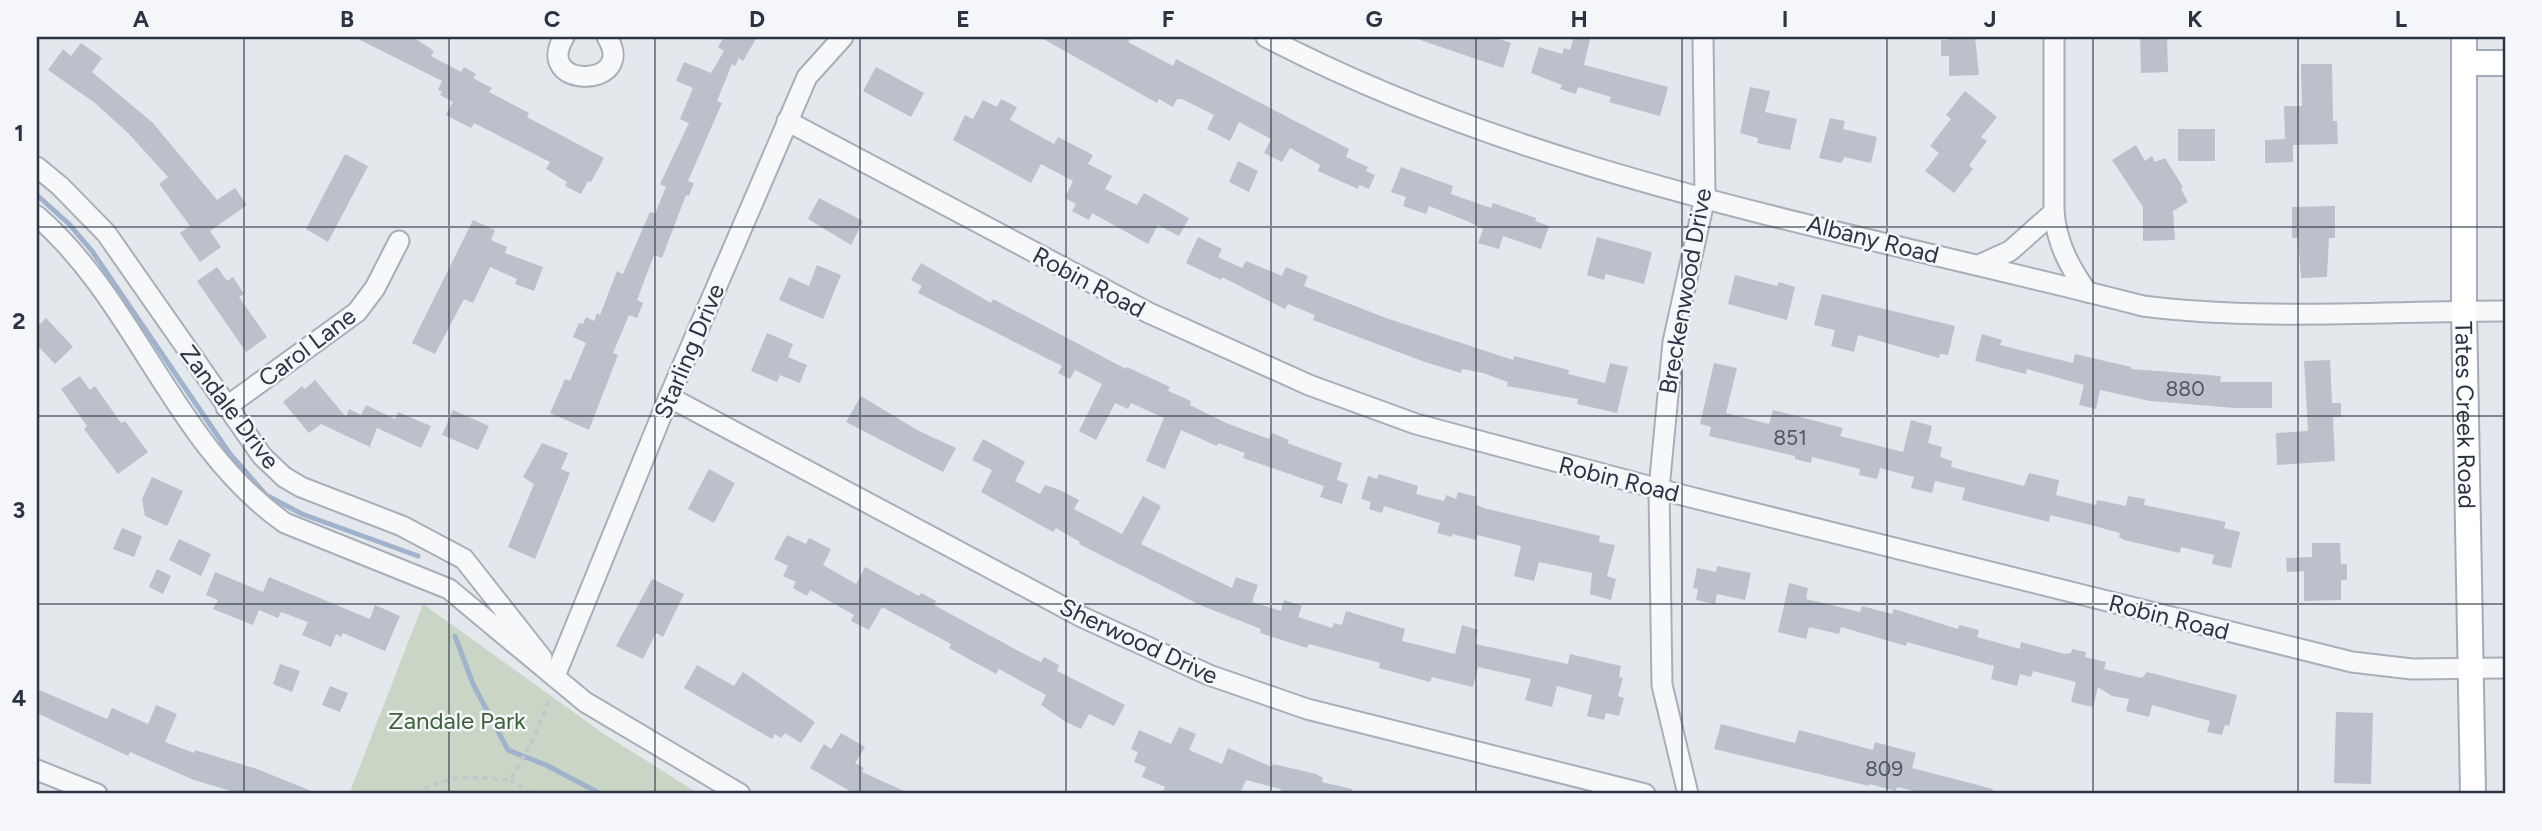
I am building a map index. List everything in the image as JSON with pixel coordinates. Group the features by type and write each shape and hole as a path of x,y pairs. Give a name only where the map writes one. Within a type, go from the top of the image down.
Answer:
{"main road":[{"name":"Tates Creek Road","path":"2464,37 2464,311 2473,794"},
{"path":"2464,63 2505,63"}],"street":[{"path":"558,38 559,58 563,66 569,72 584,78 601,73 607,67 612,50 607,37"},
{"name":"Starling Drive","path":"555,676 669,397 787,121 807,77 843,37"},
{"name":"Albany Road","path":"1266,37 1320,63 1468,124 1705,197 2143,306 2192,312 2505,311"},
{"name":"Breckenwood Drive","path":"1688,794 1662,685 1659,489 1673,342 1705,197 1703,37"},
{"path":"2054,37 2056,236 2068,265 2087,292"},
{"name":"Robin Road","path":"787,121 1149,313 1236,355 1416,424 1659,489 2352,662 2412,669 2505,668"},
{"name":"Zandale Drive","path":"37,167 60,186 106,233 261,456 284,477 412,531 464,559 509,612 555,676"},
{"path":"1979,265 2010,251 2054,212"},
{"name":"Zandale Drive","path":"37,216 68,247 130,332 202,442 237,485 285,523 449,589 614,721 740,794"},
{"name":"Carol Lane","path":"226,407 357,312 375,288 399,241"},
{"name":"Sherwood Drive","path":"669,397 1082,617 1209,676 1307,709 1645,794"},
{"path":"37,770 97,794"}],"path":[{"path":"510,780 532,742 550,700"},
{"path":"416,794 429,786 462,775 510,780 534,794"}],"green space":[{"name":"Zandale Park","path":"423,604 604,734 699,794 349,794"}],"building":[{"path":"354,37 413,37 434,51 431,56 461,72 464,67 476,74 473,78 492,88 489,92 529,113 527,117 604,158 591,182 588,181 581,194 565,186 567,182 546,169 550,162 474,123 471,128 446,115 453,102 440,95 442,91 438,90 442,81"},
{"path":"724,37 757,37 743,61 739,58 735,66 732,64 717,101 722,103 688,181 694,183 689,196 686,195 662,258 654,255 637,300 643,303 637,318 629,315 613,353 618,355 589,430 550,413 565,379 570,381 586,343 573,337 579,323 583,324 586,317 594,321 597,313 600,315 617,271 623,274 650,212 655,214 666,187 660,184 689,123 680,119 693,88 676,81 684,62 711,73 724,51 718,47"},
{"path":"1040,37 1131,37 1128,42 1173,66 1176,59 1349,149 1346,157 1368,167 1366,171 1375,175 1369,189 1359,185 1358,189 1318,171 1320,165 1290,148 1282,162 1264,153 1271,139 1239,122 1230,141 1207,129 1214,115 1182,99 1177,99 1173,107 1159,99 1157,103"},
{"path":"1417,37 1494,37 1511,43 1503,68"},
{"path":"1574,37 1590,39 1584,65 1668,87 1660,116 1609,102 1611,97 1578,87 1576,94 1560,89 1562,85 1531,73 1539,47 1562,54 1564,48 1570,50"},
{"path":"1948,37 1975,37 1979,75 1949,76 1949,56 1941,56 1941,40 1948,40"},
{"path":"2140,37 2167,37 2168,72 2141,73"},
{"path":"81,43 102,58 92,72 153,123 217,200 235,188 247,205 210,231 221,247 200,262 180,233 190,226 159,184 168,177 128,133 95,103 48,70 63,49 71,56"},
{"path":"2301,64 2332,64 2333,121 2337,121 2338,144 2293,145 2293,162 2265,163 2265,140 2285,139 2284,106 2302,106"},
{"path":"876,67 924,93 911,117 863,91"},
{"path":"1750,87 1770,91 1765,112 1797,119 1790,150 1757,143 1758,138 1740,133"},
{"path":"1965,91 1997,117 1981,137 1987,141 1969,165 1973,169 1954,193 1925,171 1939,153 1930,146 1951,119 1946,115"},
{"path":"1001,99 1017,107 1010,120 1054,144 1058,137 1093,155 1088,164 1112,176 1105,189 1137,205 1144,193 1189,218 1179,236 1158,225 1148,244 1092,213 1089,220 1072,211 1076,204 1065,198 1073,181 1041,164 1031,183 953,140 965,115 973,119 983,100 997,107"},
{"path":"1830,118 1845,121 1843,129 1877,137 1871,163 1844,157 1842,163 1819,158"},
{"path":"2178,129 2215,129 2215,161 2178,161"},
{"path":"2136,145 2145,161 2152,156 2155,162 2165,158 2183,187 2181,189 2188,202 2173,211 2175,240 2143,241 2143,207 2112,160"},
{"path":"345,154 368,166 328,242 306,229"},
{"path":"1238,161 1258,171 1249,192 1229,182"},
{"path":"1401,167 1453,186 1451,194 1491,208 1493,203 1536,218 1535,221 1549,226 1541,249 1503,236 1499,249 1478,243 1483,229 1467,221 1429,206 1426,214 1403,206 1406,197 1391,192"},
{"path":"819,198 863,221 851,245 808,219"},
{"path":"2335,206 2335,238 2329,238 2327,277 2301,278 2298,238 2292,238 2292,207"},
{"path":"473,220 495,230 491,240 507,247 505,253 543,267 534,291 515,284 517,279 490,267 473,303 464,299 435,354 412,343"},
{"path":"1198,237 1222,249 1218,257 1242,268 1246,261 1282,276 1286,267 1308,276 1304,286 1386,318 1513,360 1514,356 1569,370 1568,374 1605,383 1610,363 1628,367 1617,413 1577,404 1578,399 1507,386 1508,382 1483,373 1462,369 1461,373 1425,362 1313,320 1315,315 1288,304 1285,309 1222,277 1221,280 1186,263"},
{"path":"1597,237 1652,252 1644,284 1606,274 1604,280 1587,275"},
{"path":"921,263 991,303 993,299 1126,369 1127,367 1170,387 1168,391 1191,401 1190,405 1226,423 1269,439 1272,433 1289,440 1287,443 1342,463 1337,480 1348,484 1342,504 1320,497 1324,486 1243,458 1245,453 1218,443 1217,446 1181,430 1165,469 1146,461 1164,418 1131,403 1128,409 1115,403 1096,440 1079,431 1102,384 1075,370 1070,379 1058,373 1062,366 918,293 922,286 911,280"},
{"path":"817,265 841,275 823,319 779,300 789,277 809,286"},
{"path":"217,267 227,281 233,277 244,294 239,297 267,337 246,352 197,281"},
{"path":"1735,275 1777,286 1779,282 1795,287 1787,320 1728,304"},
{"path":"1822,294 1955,326 1948,355 1940,354 1939,358 1858,335 1854,352 1831,346 1835,330 1814,325"},
{"path":"46,318 73,347 55,364 37,345 37,327"},
{"path":"767,333 793,344 788,357 807,365 800,383 780,375 777,382 751,371"},
{"path":"1982,334 2002,340 2000,345 2073,363 2075,354 2131,369 2221,376 2220,382 2272,382 2272,408 2235,408 2150,401 2100,390 2096,409 2079,405 2084,385 2027,369 2026,374 1975,361"},
{"path":"2330,360 2332,403 2341,403 2341,417 2333,417 2335,461 2277,465 2276,433 2308,431 2304,361"},
{"path":"1714,363 1737,368 1726,413 1769,424 1773,410 1843,428 1840,436 1903,452 1911,420 1932,426 1928,443 1942,447 1940,457 1952,461 1951,467 2024,486 2029,473 2059,480 2056,495 2096,505 2097,500 2126,506 2128,496 2145,499 2144,505 2226,522 2224,528 2240,532 2231,568 2212,564 2214,555 2181,547 2180,553 2124,540 2119,537 2120,533 2050,515 2049,522 1962,500 1965,488 1935,481 1932,493 1911,488 1914,477 1880,468 1877,479 1859,475 1860,469 1812,457 1811,463 1795,459 1795,456 1709,436 1711,427 1700,424"},
{"path":"80,376 90,390 95,386 121,423 125,421 148,452 118,474 84,429 87,426 61,389"},
{"path":"315,380 346,417 349,409 361,415 366,405 395,419 398,412 431,426 421,448 377,428 370,446 372,448 321,424 309,433 283,402 302,386 305,389"},
{"path":"861,396 917,430 956,448 943,472 846,422"},
{"path":"453,410 489,426 478,450 442,435"},
{"path":"983,439 1025,462 1015,481 1040,494 1045,485 1060,490 1079,500 1074,509 1122,534 1143,496 1161,506 1141,544 1232,588 1236,577 1258,585 1252,602 1281,611 1284,600 1302,606 1298,617 1332,628 1334,623 1342,625 1346,611 1405,629 1402,641 1455,654 1462,625 1478,630 1475,644 1568,664 1570,654 1621,666 1619,677 1623,678 1618,696 1624,698 1619,716 1606,713 1604,720 1587,716 1592,695 1557,686 1552,707 1525,700 1531,679 1478,667 1473,687 1432,677 1430,682 1379,668 1380,663 1309,644 1307,648 1260,633 1261,629 1200,605 1079,544 1080,542 1056,528 1053,532 981,492 992,470 972,460"},
{"path":"542,443 568,453 561,469 570,473 535,559 508,547 534,484 523,477"},
{"path":"709,469 735,483 714,523 688,509"},
{"path":"1379,474 1418,486 1416,494 1444,501 1446,495 1456,499 1458,492 1477,497 1475,504 1484,508 1600,536 1599,542 1615,545 1607,576 1616,579 1611,600 1590,594 1592,573 1539,562 1534,581 1514,576 1521,546 1477,535 1476,540 1452,534 1452,537 1437,533 1440,523 1384,506 1382,513 1369,509 1371,502 1361,499 1368,476 1377,479"},
{"path":"152,477 183,491 167,526 145,516 142,499"},
{"path":"122,528 142,536 134,557 113,549"},
{"path":"787,535 806,544 809,538 831,549 823,565 856,584 865,567 919,596 921,593 936,601 934,605 1026,655 1041,662 1044,657 1059,665 1057,671 1125,705 1114,726 1089,714 1081,729 1066,722 1041,705 1046,695 999,669 996,674 949,648 951,644 882,607 869,630 851,621 854,615 810,590 807,596 793,588 796,582 783,576 788,566 774,559"},
{"path":"179,539 211,554 201,576 169,560"},
{"path":"2312,543 2340,543 2341,564 2347,564 2347,580 2341,580 2341,600 2304,601 2304,571 2287,572 2286,558 2312,557"},
{"path":"1717,566 1751,573 1745,600 1717,594 1715,604 1696,600 1698,589 1693,588 1697,568 1716,572"},
{"path":"157,569 171,576 163,594 149,587"},
{"path":"215,572 263,592 269,577 370,619 375,605 400,616 385,651 343,633 341,637 336,634 331,647 302,635 308,622 281,612 278,618 259,610 253,625 213,609 218,600 206,595"},
{"path":"652,579 684,594 663,637 656,633 643,659 616,646"},
{"path":"1789,583 1808,588 1806,599 1860,612 1862,606 1892,614 1894,609 1958,629 1959,625 1979,630 1977,637 2020,649 2021,642 2065,654 2071,653 2072,649 2086,652 2085,657 2106,662 2104,669 2142,678 2147,672 2237,695 2229,726 2225,725 2222,735 2207,732 2210,721 2152,705 2149,717 2126,711 2129,699 2112,696 2098,687 2093,707 2071,702 2076,682 2033,671 2031,677 2020,674 2017,686 1991,679 1994,666 1907,642 1906,646 1841,627 1839,634 1809,627 1806,639 1778,632"},
{"path":"280,664 300,671 292,692 273,684"},
{"path":"697,665 734,686 743,672 815,722 801,743 785,733 781,738 775,734 772,739 684,688"},
{"path":"330,686 348,693 340,712 322,705"},
{"path":"37,689 107,719 112,708 148,724 156,705 177,714 165,742 194,753 195,750 257,769 319,794 241,794 194,780 130,752 128,756 37,713"},
{"path":"2336,712 2373,713 2371,784 2334,783"},
{"path":"1721,724 1795,743 1799,730 1873,750 1875,742 1916,753 1912,768 1993,789 1992,794 1927,794 1897,787 1896,791 1714,749"},
{"path":"1179,727 1196,734 1189,750 1222,764 1228,748 1272,767 1273,764 1316,774 1323,778 1322,782 1352,789 1351,794 1280,794 1281,789 1246,780 1240,794 1162,794 1165,787 1142,777 1146,767 1134,762 1138,752 1131,749 1139,730 1171,744"},
{"path":"841,733 865,747 855,763 864,768 862,772 911,794 855,794 810,768 824,744 831,749"}],"waterway":[{"path":"37,195 69,224 92,251 230,454 266,495 302,514 418,556"},
{"path":"455,636 473,684 508,750 546,765 601,794"}]}
